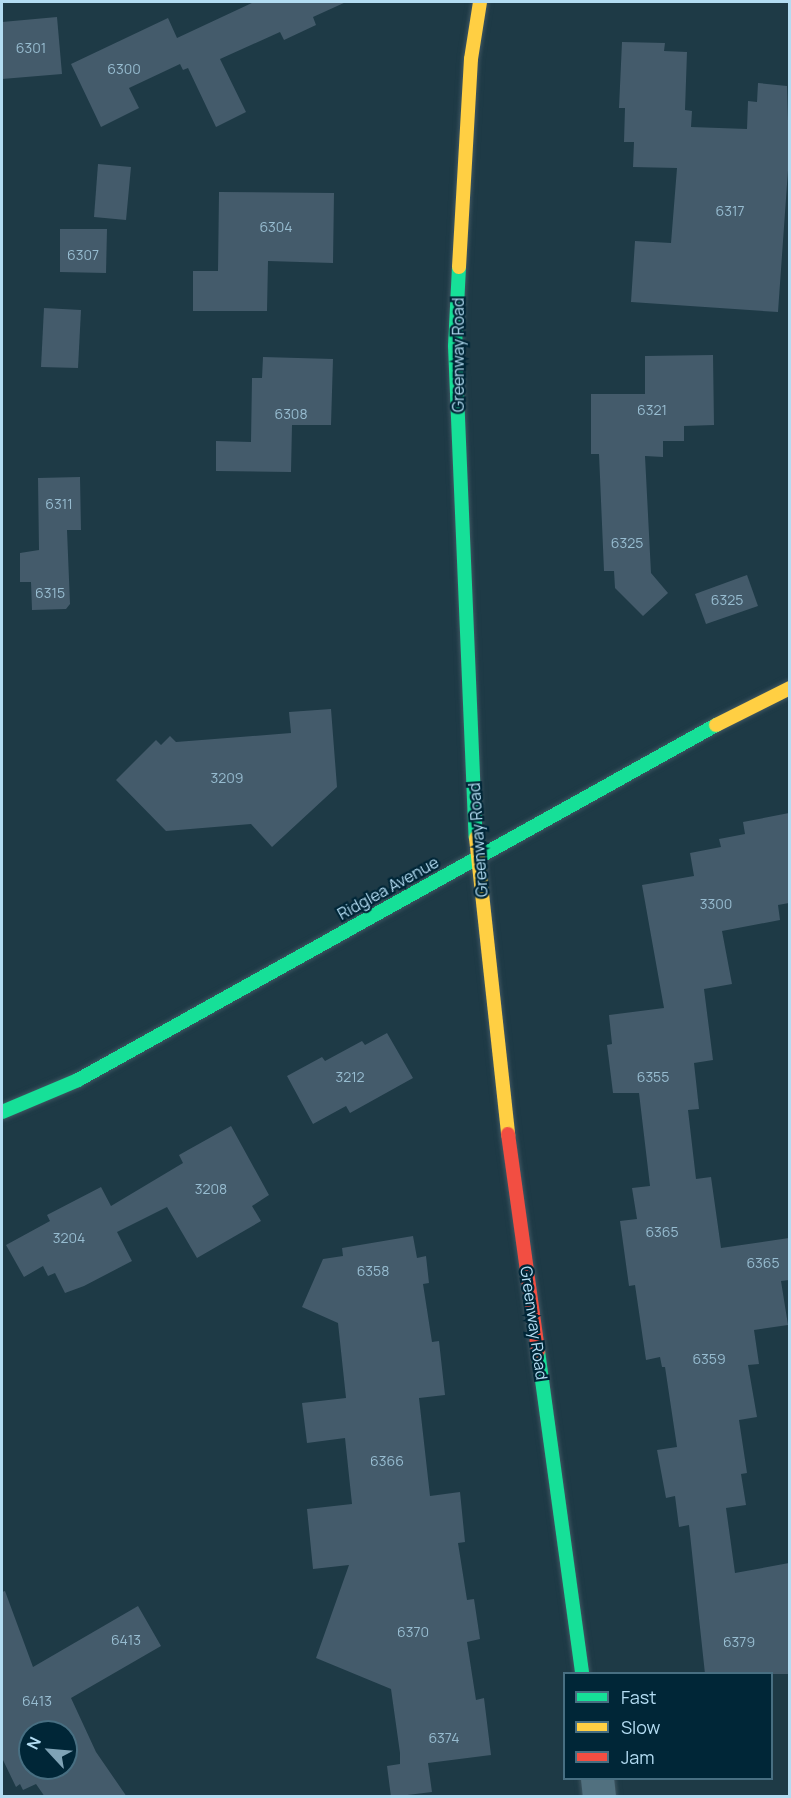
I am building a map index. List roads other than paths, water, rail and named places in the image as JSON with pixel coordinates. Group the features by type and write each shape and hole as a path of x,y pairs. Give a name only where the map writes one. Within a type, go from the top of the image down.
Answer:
{"street":[{"name":"Greenway Road","path":"480,2 471,59 455,346 477,857 498,1063 582,1672"},
{"name":"Ridglea Avenue","path":"2,1112 78,1080 652,758 789,688"},
{"path":"597,1780 599,1797"}]}
